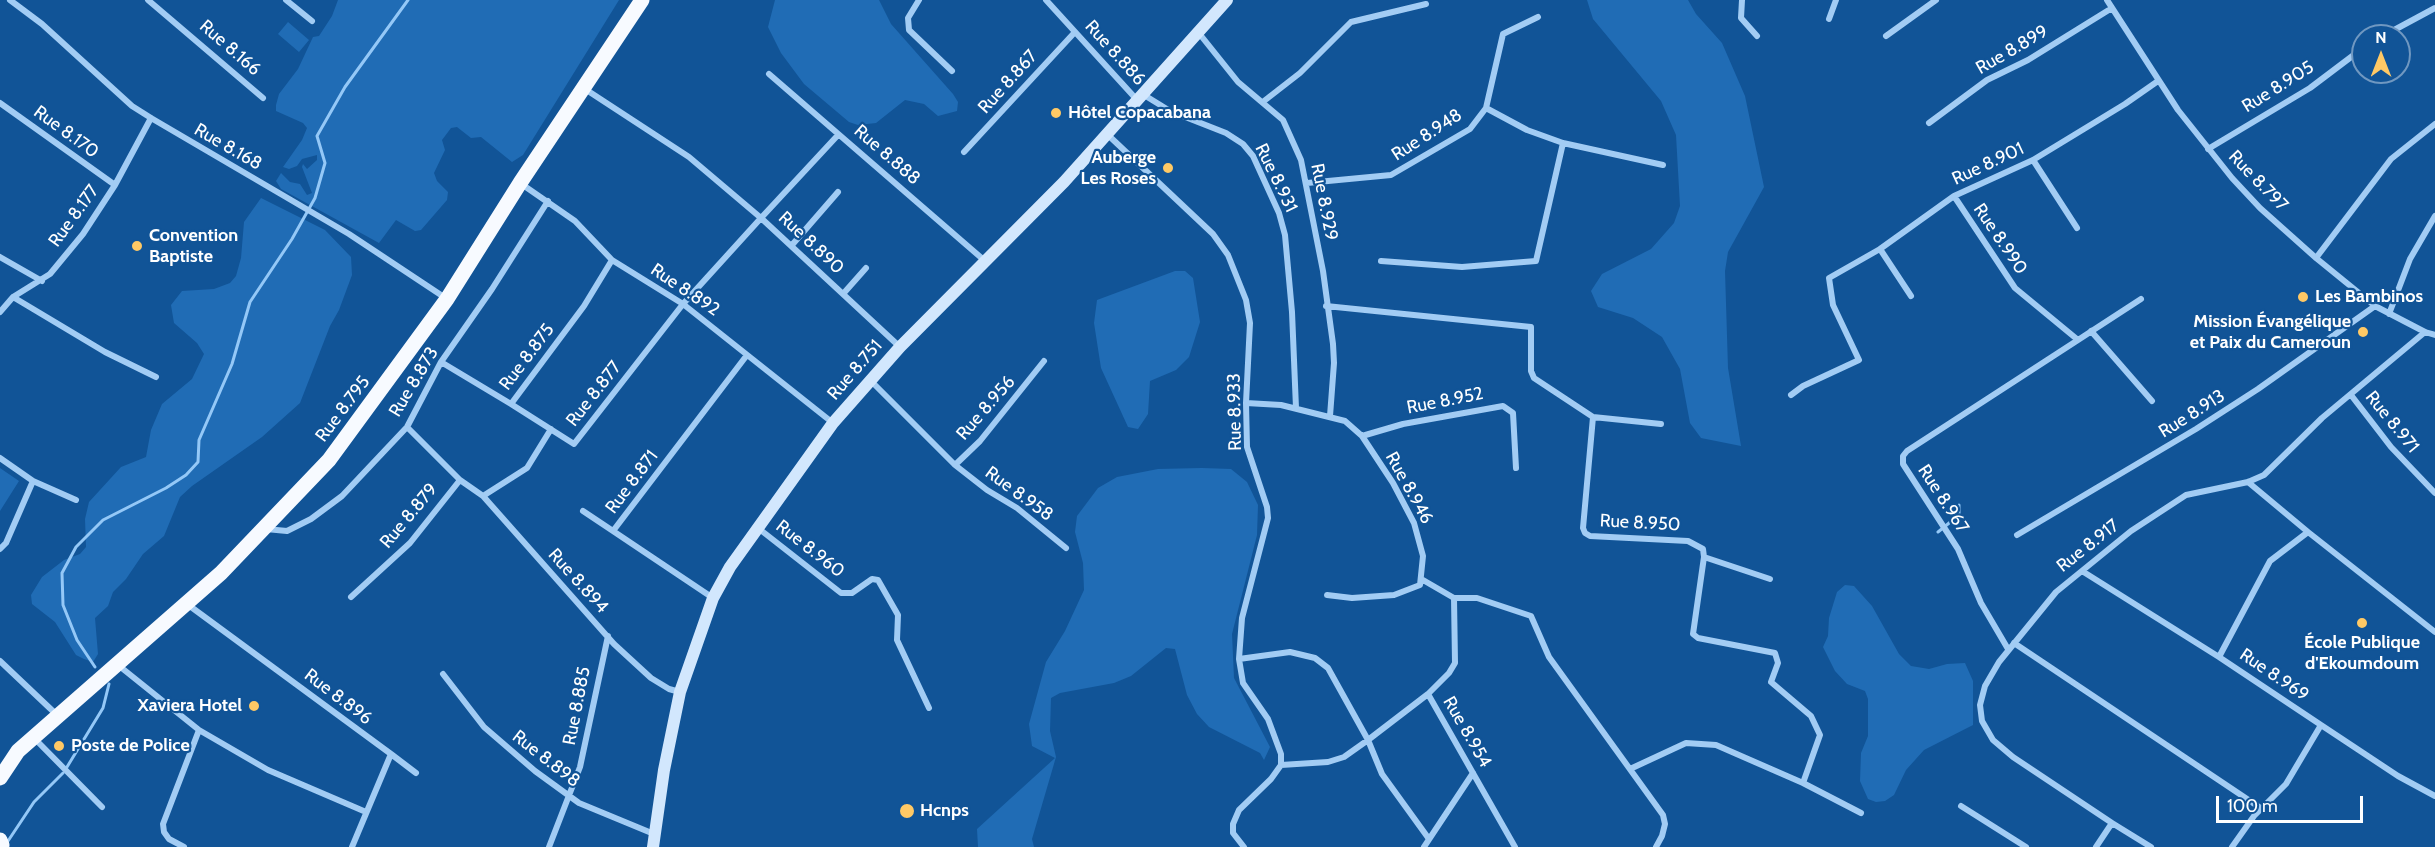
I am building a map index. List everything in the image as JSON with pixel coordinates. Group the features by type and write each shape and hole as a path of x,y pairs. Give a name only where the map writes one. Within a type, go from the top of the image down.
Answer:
{"highway":[{"name":"Rue 8.795","path":"0,778 18,751 186,604 266,529 343,442 447,299 520,183 642,0"},
{"path":"0,763 18,751"}],"main road":[{"name":"Rue 8.751","path":"653,847 664,770 680,692 713,598 730,567 833,423 900,347 1108,135 1227,0"}],"street":[{"name":"Rue 8.168","path":"10,0 42,24 132,106 349,234 447,299"},
{"name":"Rue 8.166","path":"148,0 263,98"},
{"path":"286,0 312,21"},
{"path":"919,0 908,18 909,30 952,71"},
{"name":"Rue 8.886","path":"1046,0 1141,98"},
{"path":"1742,0 1742,18 1757,36"},
{"path":"1829,19 1836,0"},
{"path":"1886,36 1936,0"},
{"name":"Rue 8.797","path":"2107,0 2158,81 2208,149 2260,208 2375,306 2435,335"},
{"path":"1264,101 1300,73 1351,22 1426,4"},
{"name":"Rue 8.899","path":"1929,123 1987,80 2028,60 2112,8"},
{"path":"2405,24 2435,8"},
{"path":"1538,17 1503,34 1486,108 1527,130 1563,143 1663,165"},
{"name":"Rue 8.867","path":"964,153 1075,32"},
{"name":"Rue 8.929","path":"1198,32 1238,82 1264,101 1283,120 1301,160 1307,183 1334,363 1330,416"},
{"name":"Rue 8.905","path":"2208,149 2310,88 2351,57"},
{"name":"Rue 8.888","path":"769,74 985,261"},
{"name":"Rue 8.901","path":"1791,395 1803,386 1859,360 1833,305 1829,278 1880,249 1954,196 2033,160 2126,104 2158,81"},
{"path":"584,89 689,158 761,218 838,135"},
{"name":"Rue 8.931","path":"1141,98 1226,133 1243,144 1254,156 1280,213 1285,235 1293,312 1296,408"},
{"name":"Rue 8.170","path":"0,103 115,185"},
{"name":"Rue 8.948","path":"1307,183 1397,173 1470,129 1486,108"},
{"name":"Rue 8.177","path":"0,312 13,297 42,281 83,234 115,185 150,118"},
{"path":"2316,258 2391,159 2435,123"},
{"name":"Rue 8.933","path":"1108,135 1201,221 1228,255 1245,300 1250,322 1246,404 1247,447 1267,507 1268,518 1242,618 1239,659 1243,683 1268,719 1278,740 1281,765"},
{"path":"1381,261 1462,267 1536,261 1563,143"},
{"path":"2033,160 2076,228"},
{"name":"Rue 8.892","path":"520,183 575,221 612,260 683,304 833,423"},
{"path":"792,245 838,192"},
{"name":"Rue 8.990","path":"1954,196 2015,288 2078,340"},
{"name":"Rue 8.873","path":"266,529 287,531 311,519 342,496 406,427 441,362 492,289 548,201"},
{"path":"2389,314 2410,259 2435,216"},
{"name":"Rue 8.890","path":"683,304 761,218 900,347"},
{"path":"1880,249 1911,296"},
{"path":"0,257 42,281"},
{"name":"Rue 8.875","path":"441,362 511,404 584,306 612,260"},
{"path":"843,294 866,268"},
{"path":"13,297 105,352 156,377"},
{"path":"2078,340 2140,299"},
{"name":"Rue 8.877","path":"511,404 574,444 683,304"},
{"path":"1326,306 1532,327 1531,371 1534,378 1593,417 1660,424"},
{"name":"Rue 8.913","path":"2017,535 2225,411 2375,306"},
{"path":"2091,332 2152,400"},
{"name":"Rue 8.917","path":"2112,823 2013,757 1993,740 1982,721 1980,705 1985,686 2008,649 2056,592 2132,531 2186,495 2248,482 2264,475 2322,418 2425,332"},
{"name":"Rue 8.967","path":"2008,649 1981,603 1958,549 1903,464 1903,456 2078,340"},
{"name":"Rue 8.871","path":"713,598 613,531 747,355"},
{"name":"Rue 8.956","path":"870,381 955,465 980,441 1044,361"},
{"name":"Rue 8.971","path":"2351,395 2391,447 2435,494"},
{"name":"Rue 8.946","path":"1246,404 1296,408 1330,416 1346,421 1362,436 1393,483 1414,523 1423,556 1423,580"},
{"name":"Rue 8.952","path":"1362,436 1403,424 1503,406 1513,413 1516,468"},
{"name":"Rue 8.950","path":"1593,417 1583,528 1585,533 1590,536 1688,541 1703,549 1704,557"},
{"name":"Rue 8.879","path":"351,597 410,543 460,480 406,427"},
{"path":"483,496 527,468 551,429"},
{"path":"0,458 33,481 76,500"},
{"name":"Rue 8.958","path":"955,465 987,490 1017,508 1066,548"},
{"name":"Rue 8.894","path":"460,480 483,496 608,636 651,678 669,689 680,692"},
{"path":"0,549 6,543 33,481"},
{"path":"2248,482 2435,632"},
{"path":"583,511 613,531"},
{"name":"Rue 8.960","path":"758,528 841,593 852,594 872,579 878,580 898,615 897,640 929,708"},
{"name":"Rue 8.969","path":"2308,532 2270,561 2219,657 2398,776 2435,796"},
{"path":"1770,579 1704,557 1693,634 1698,638 1775,653 1778,657 1771,682 1811,716 1820,735 1803,783"},
{"path":"2082,571 2219,657"},
{"path":"1327,595 1352,598 1394,595 1414,590 1423,580 1454,598 1476,598 1532,616 1549,657 1663,814 1665,824 1656,847"},
{"path":"1428,694 1455,663 1454,598"},
{"name":"Rue 8.896","path":"186,604 416,773"},
{"name":"Rue 8.885","path":"549,847 570,797 589,732 594,696 608,636"},
{"path":"2014,643 2262,809"},
{"path":"1239,659 1290,652 1315,658 1328,668 1368,740 1382,774 1429,839"},
{"path":"0,661 58,715"},
{"path":"117,665 199,730 268,770 366,812"},
{"name":"Rue 8.898","path":"443,674 490,733 570,797 606,815 655,834"},
{"name":"Rue 8.954","path":"1281,765 1328,762 1344,757 1428,694 1514,846"},
{"path":"2232,847 2262,809 2286,784 2321,725"},
{"path":"184,847 169,839 164,832 163,824 199,730"},
{"path":"33,738 102,807"},
{"path":"1630,769 1686,743 1716,745 1803,783 1861,813"},
{"path":"352,847 391,754"},
{"path":"1244,847 1233,834 1233,824 1239,810 1271,779 1281,765"},
{"path":"1424,847 1473,773"},
{"path":"1961,806 2026,847"},
{"path":"2096,847 2112,823 2151,847"}],"shaded area":[{"path":"338,0 619,0 523,155 512,162 481,137 471,138 457,127 451,128 442,140 445,150 434,173 437,181 448,192 447,200 421,230 415,231 396,220 379,243 281,189 276,181 281,173 290,182 300,184 307,195 312,193 302,167 303,164 307,169 317,160 317,155 302,159 297,166 289,169 283,167 302,140 307,128 303,123 276,111 276,105 279,94 298,69 313,37 319,36 332,16"},
{"path":"775,0 879,0 891,24 953,94 958,102 957,111 938,116 924,104 905,100 876,123 858,125 849,122 804,84 781,53 768,27"},
{"path":"1587,0 1688,0 1696,14 1722,43 1745,96 1764,187 1728,252 1725,271 1728,368 1741,446 1701,438 1690,423 1680,369 1662,337 1633,318 1598,307 1591,291 1602,274 1651,249 1674,223 1680,206 1676,135 1661,101 1593,19"},
{"path":"288,22 309,40 299,52 278,34"},
{"path":"261,198 325,230 351,257 352,275 339,310 330,326 300,403 262,437 180,497 164,536 143,554 126,579 113,592 108,606 95,618 98,654 93,662 84,659 76,655 55,622 32,604 31,595 42,577 64,560 80,554 86,547 85,519 89,502 121,467 146,457 151,430 162,404 192,379 204,354 197,343 174,323 171,305 182,291 214,289 230,283 236,276 241,258 244,222"},
{"path":"1175,271 1185,271 1193,278 1200,322 1189,357 1176,370 1150,381 1148,414 1138,429 1128,427 1101,368 1094,323 1097,300"},
{"path":"0,468 19,481 0,511"},
{"path":"1158,469 1231,469 1247,482 1258,505 1257,535 1232,634 1234,678 1270,747 1264,760 1260,753 1209,727 1197,714 1187,695 1175,649 1166,648 1131,676 1114,683 1060,693 1051,698 1050,731 1056,757 1032,839 1034,847 978,847 977,829 1055,758 1032,746 1029,724 1046,662 1065,631 1084,590 1083,563 1075,532 1077,516 1098,488 1117,477"},
{"path":"1845,585 1854,586 1872,606 1899,654 1911,666 1929,669 1947,664 1965,663 1973,681 1973,725 1924,750 1906,770 1894,795 1885,801 1876,802 1868,799 1860,781 1861,753 1868,736 1868,699 1865,691 1847,684 1835,671 1823,647 1828,636 1829,618 1837,592"}],"waterway":[{"path":"95,667 77,640 63,605 62,573 76,547 103,520 166,488 186,475 198,462 199,440 232,364 250,302 292,239 315,198 325,163 317,136 345,87 408,0"},
{"path":"1938,532 1959,515 1959,505"},
{"path":"67,767 103,708 109,684"},
{"path":"8,841 34,802 63,773"}],"place":[{"name":"Hôtel Copacabana","path":"1056,113"},
{"name":"Auberge Les Roses","path":"1168,168"},
{"name":"Convention Baptiste","path":"137,246"},
{"name":"Les Bambinos","path":"2303,297"},
{"name":"Mission Évangélique et Paix du Cameroun","path":"2363,332"},
{"name":"École Publique d'Ekoumdoum","path":"2362,623"},
{"name":"Xaviera Hotel","path":"254,706"},
{"name":"Poste de Police","path":"59,746"},
{"name":"Hcnps","path":"907,811"}]}
